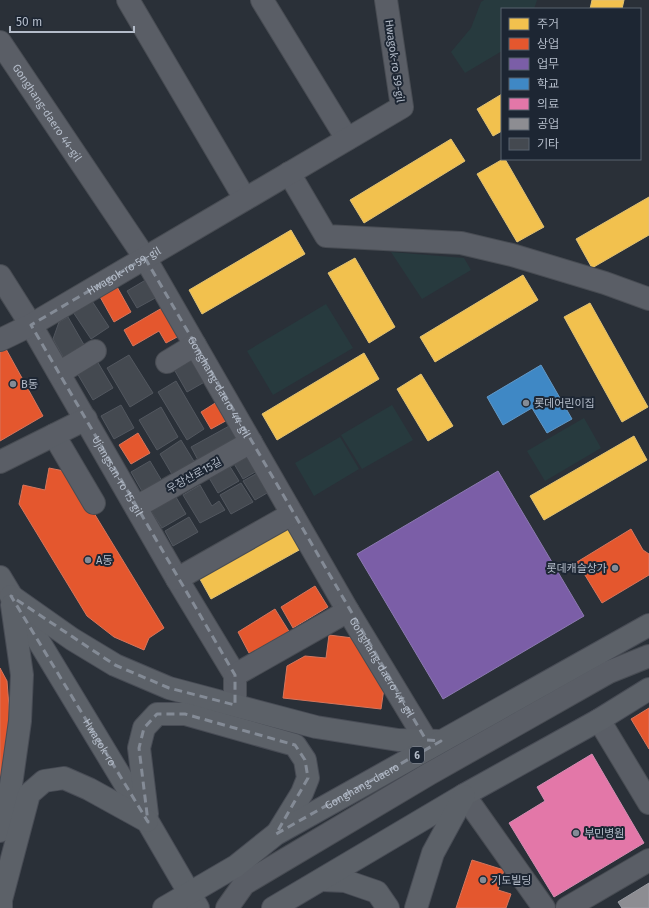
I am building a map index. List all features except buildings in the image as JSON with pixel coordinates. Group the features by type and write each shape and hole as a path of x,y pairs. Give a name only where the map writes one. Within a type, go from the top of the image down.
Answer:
{"main road":[{"name":"Hwagok-ro","path":"0,577 194,901"},
{"path":"11,596 72,639 115,666 169,688 316,727 398,740 433,741"},
{"path":"0,826 11,785 20,714 22,675 11,596"},
{"name":"Gonghang-daero","path":"164,908 194,901 276,834 433,741 649,625"},
{"path":"273,908 464,795 599,720 649,689"},
{"path":"148,822 139,748 144,728 157,714 184,714 295,745 305,760 308,778 302,793 276,834"},
{"path":"1,908 1,900 29,794 44,781 64,778 89,789 148,822"},
{"path":"416,908 433,853 448,822 464,795"},
{"path":"322,880 345,881 377,892 388,908"}],"street":[{"path":"128,0 245,199"},
{"path":"262,0 347,139"},
{"name":"Hwagok-ro 59-gil","path":"0,340 31,325 402,107 386,0"},
{"name":"Gonghang-daero 44-gil","path":"0,42 145,258 348,611 433,741"},
{"path":"289,173 326,236 461,242 605,283 649,299"},
{"name":"Ujangsan-ro 15-gil","path":"0,276 31,325 235,675"},
{"path":"167,362 195,345"},
{"path":"59,373 95,351"},
{"path":"0,462 86,419"},
{"path":"54,435 94,503"},
{"name":"우장산로15길","path":"136,507 251,442"},
{"path":"178,579 292,514"},
{"path":"235,705 235,675 348,611"},
{"path":"227,908 244,884 429,774 610,672 649,656"},
{"path":"599,720 649,803"},
{"path":"464,795 544,908"},
{"path":"567,908 649,860"}],"highlighted area":[{"path":"145,258 426,740 441,741 276,834 308,778 305,760 295,745 185,714 157,714 144,728 139,748 148,822 11,596 115,665 169,688 235,705 235,675 31,325"}],"green space":[{"path":"484,0 537,0 534,8 501,8 501,52 465,73 451,52 471,28 481,2"},
{"path":"391,252 464,258 471,270 422,299"},
{"path":"326,304 353,348 273,395 247,351"},
{"path":"392,405 413,440 362,469 341,435"},
{"path":"584,418 601,448 545,481 527,451"},
{"path":"340,437 359,469 314,496 295,463"}],"place":[{"name":"B동","path":"13,384"},
{"name":"롯데어린이집","path":"526,403"},
{"name":"A동","path":"88,560"},
{"name":"롯데캐슬상가","path":"615,568"},
{"name":"부민병원","path":"576,833"},
{"name":"기도빌딩","path":"483,880"}]}
